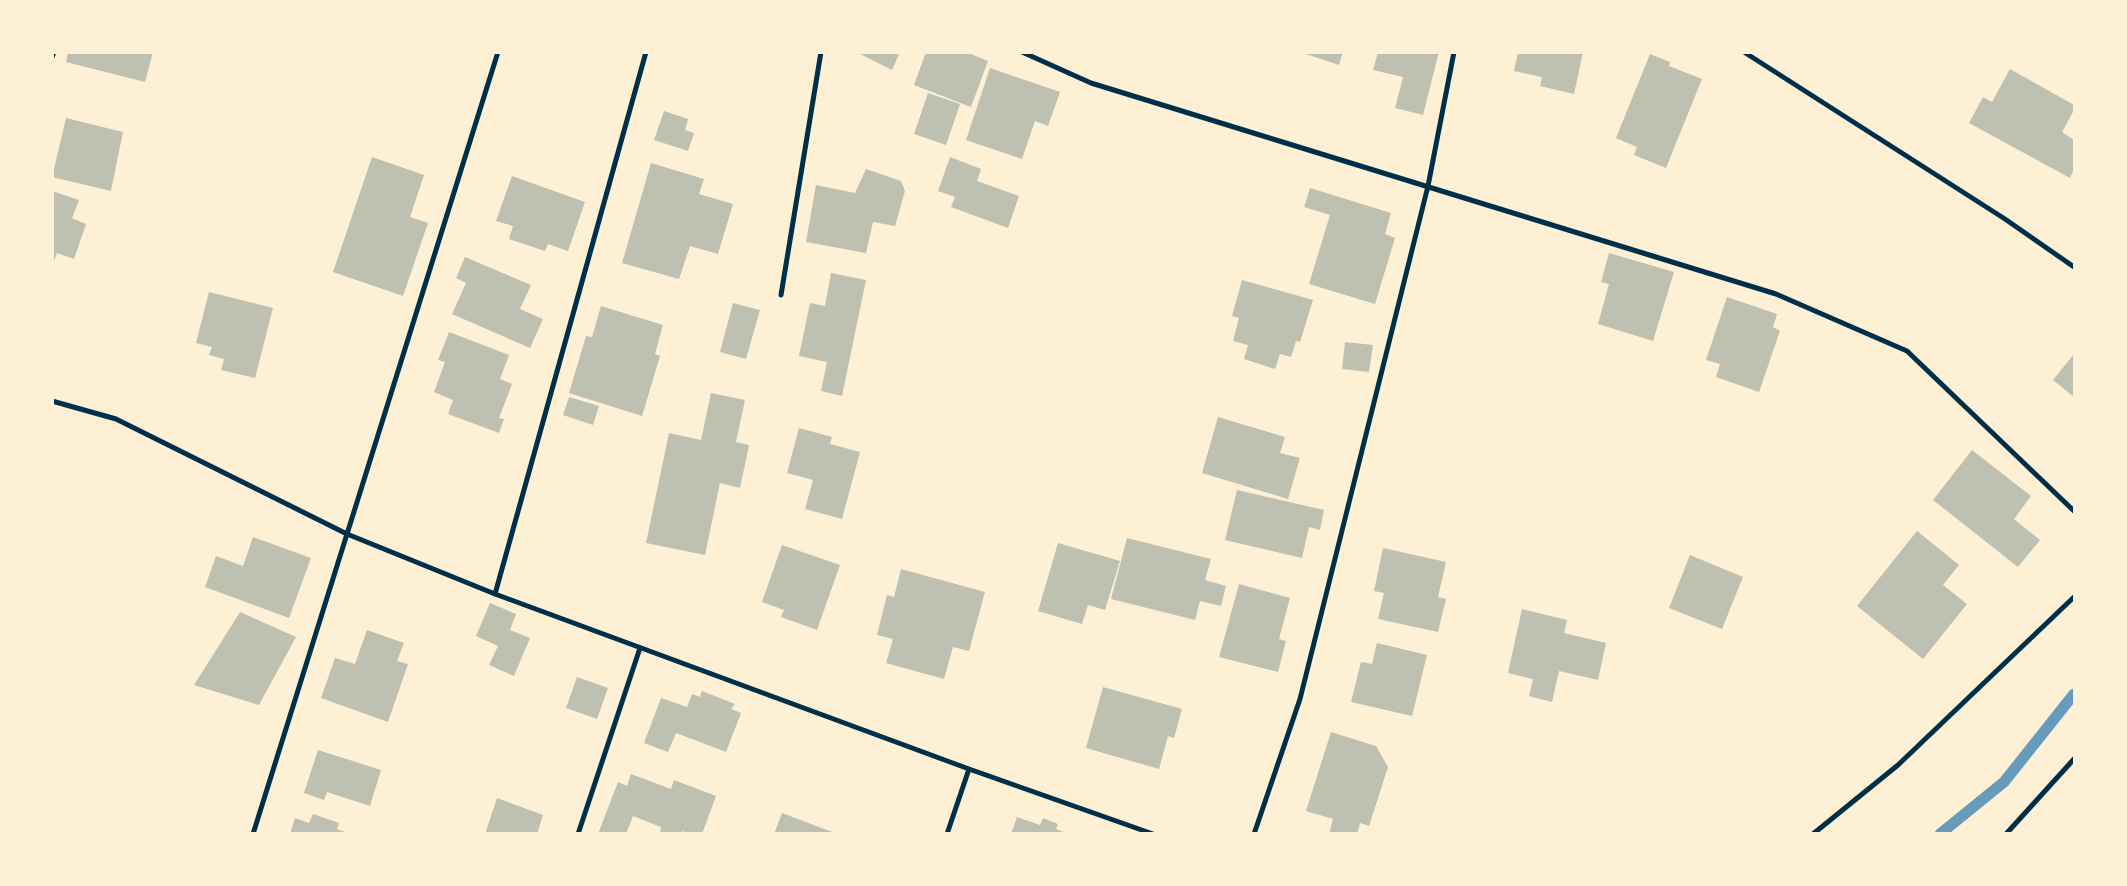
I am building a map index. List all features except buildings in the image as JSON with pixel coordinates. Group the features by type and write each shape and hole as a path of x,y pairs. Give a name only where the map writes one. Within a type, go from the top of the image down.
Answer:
{"street":[{"path":"52,57 54,52"},
{"path":"253,834 498,52"},
{"path":"495,594 646,52"},
{"path":"781,295 820,52"},
{"path":"1022,52 1091,83 1776,294 1907,351 2074,511"},
{"path":"1037,59 1038,52"},
{"path":"1254,834 1300,699 1428,186 1454,52"},
{"path":"1744,52 2004,219 2074,267"},
{"path":"52,401 116,420 348,534 495,594 969,769 1153,834"},
{"path":"1813,834 1898,765 2074,597"},
{"path":"578,834 640,648"},
{"path":"2006,834 2074,759"},
{"path":"947,834 969,769"}],"waterway":[{"path":"1940,834 2004,782 2074,694"}]}
